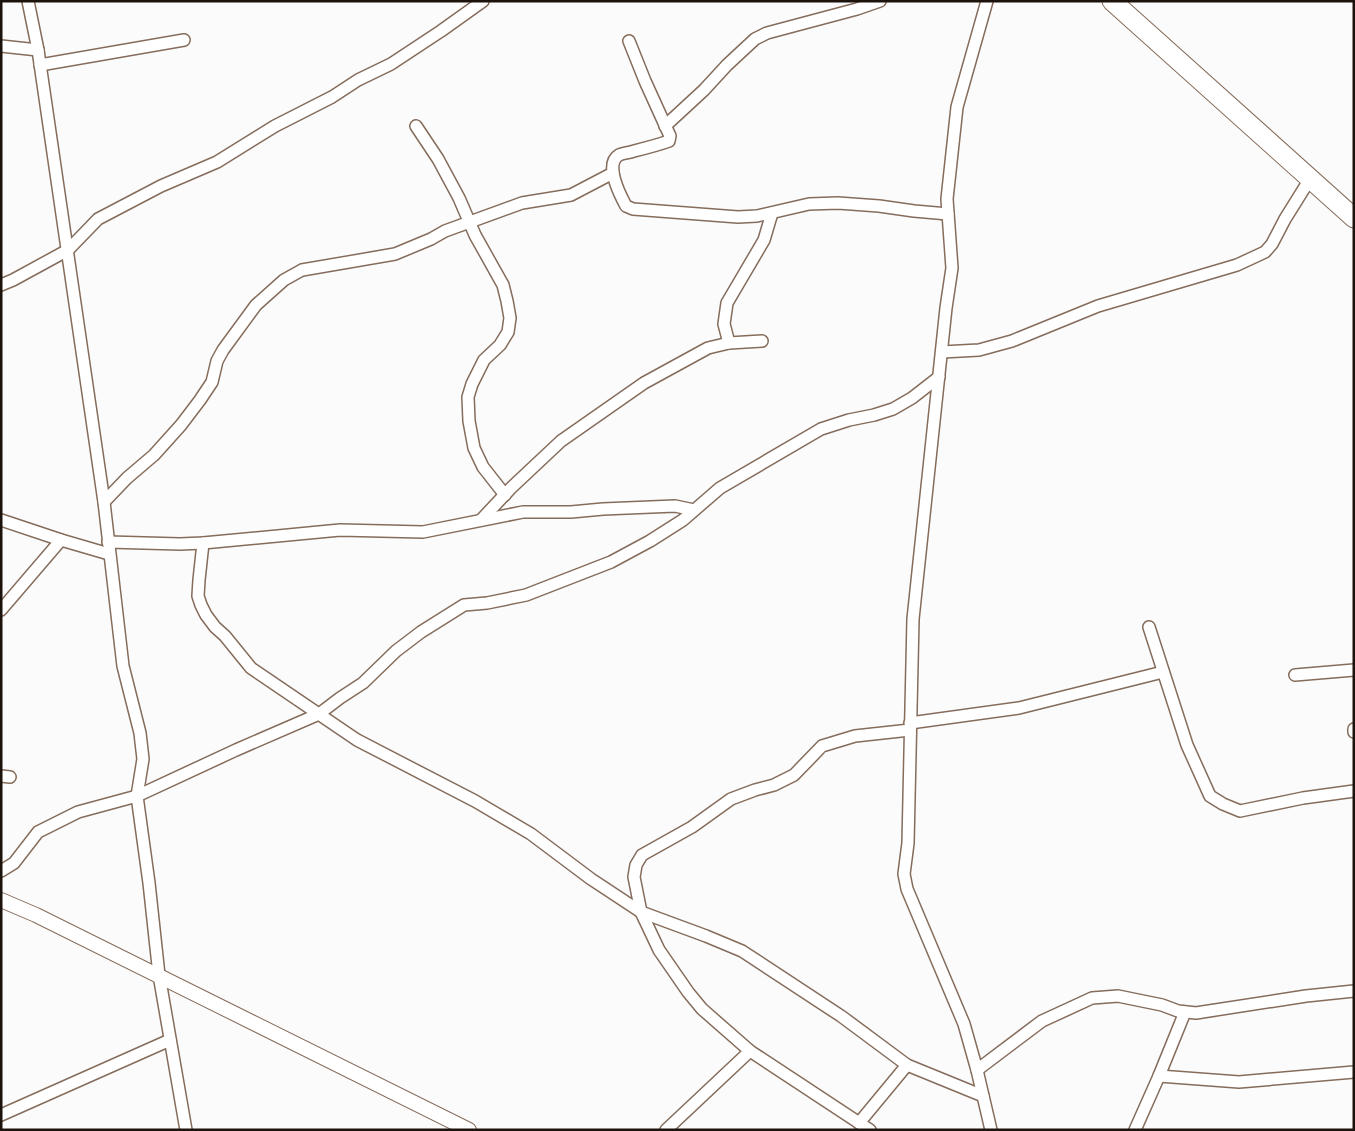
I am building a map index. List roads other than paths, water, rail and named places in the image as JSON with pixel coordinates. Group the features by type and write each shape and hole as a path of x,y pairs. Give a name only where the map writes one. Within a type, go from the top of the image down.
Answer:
{"highway":[{"path":"1112,1 1354,218"}],"street":[{"path":"28,1 38,50 68,250 104,502 123,666 140,733 143,760 137,796 159,975 186,1130"},
{"path":"1,285 68,250 98,219 161,186 217,162 275,126 391,64 483,1"},
{"path":"665,126 704,90 755,38 880,1"},
{"path":"987,1 957,107 947,198 952,268 913,619 908,843 904,874 907,889 964,1024 991,1130"},
{"path":"40,65 184,40"},
{"path":"629,41 639,68 670,136 668,140 661,144 621,154 614,159 613,173 618,190 626,206 633,209 738,217 757,216 809,204 838,203 948,214"},
{"path":"1,46 38,50"},
{"path":"416,126 438,159 459,198 469,222 503,285 507,301 510,318 508,332 500,345 484,360 468,397 469,421 474,448 483,467 505,494"},
{"path":"104,502 127,478 154,455 181,425 212,382 217,361 223,350 256,305 284,280 302,270 395,254 445,231 522,203 571,195 613,173"},
{"path":"942,352 979,350 1012,341 1098,306 1237,265 1265,252 1272,244 1310,178"},
{"path":"729,343 724,324 727,303 764,240 772,212"},
{"path":"481,520 505,494 561,441 644,383 708,348 729,343 762,341"},
{"path":"1,871 14,863 38,832 78,812 137,796 319,714 363,684 396,652 421,632 464,605 526,595 611,562 650,541 683,520 720,488 821,429 892,409 912,398 939,377"},
{"path":"1,520 61,540 108,548 203,543 340,530 423,532 523,512 571,512 675,506 694,510"},
{"path":"1,610 61,540"},
{"path":"203,543 198,596 201,605 215,627 225,636 251,668 357,740 475,801 532,834 592,879 641,912 742,951 841,1016 907,1065 983,1096"},
{"path":"1149,627 1187,745 1210,796 1240,811 1303,798 1354,791"},
{"path":"1295,675 1354,670"},
{"path":"870,1130 750,1051 702,1009 659,950 641,912 634,877 636,865 642,855 692,827 732,799 774,785 794,775 822,746 855,736 1019,708 1163,672"},
{"path":"1,900 159,975 469,1130"},
{"path":"977,1070 1042,1021 1092,998 1118,996 1178,1011 1196,1013 1306,996 1354,991"},
{"path":"1135,1130 1186,1012"},
{"path":"1,1116 170,1040"},
{"path":"666,1130 750,1051"},
{"path":"859,1123 907,1065"},
{"path":"1159,1076 1239,1082 1354,1072"}]}
